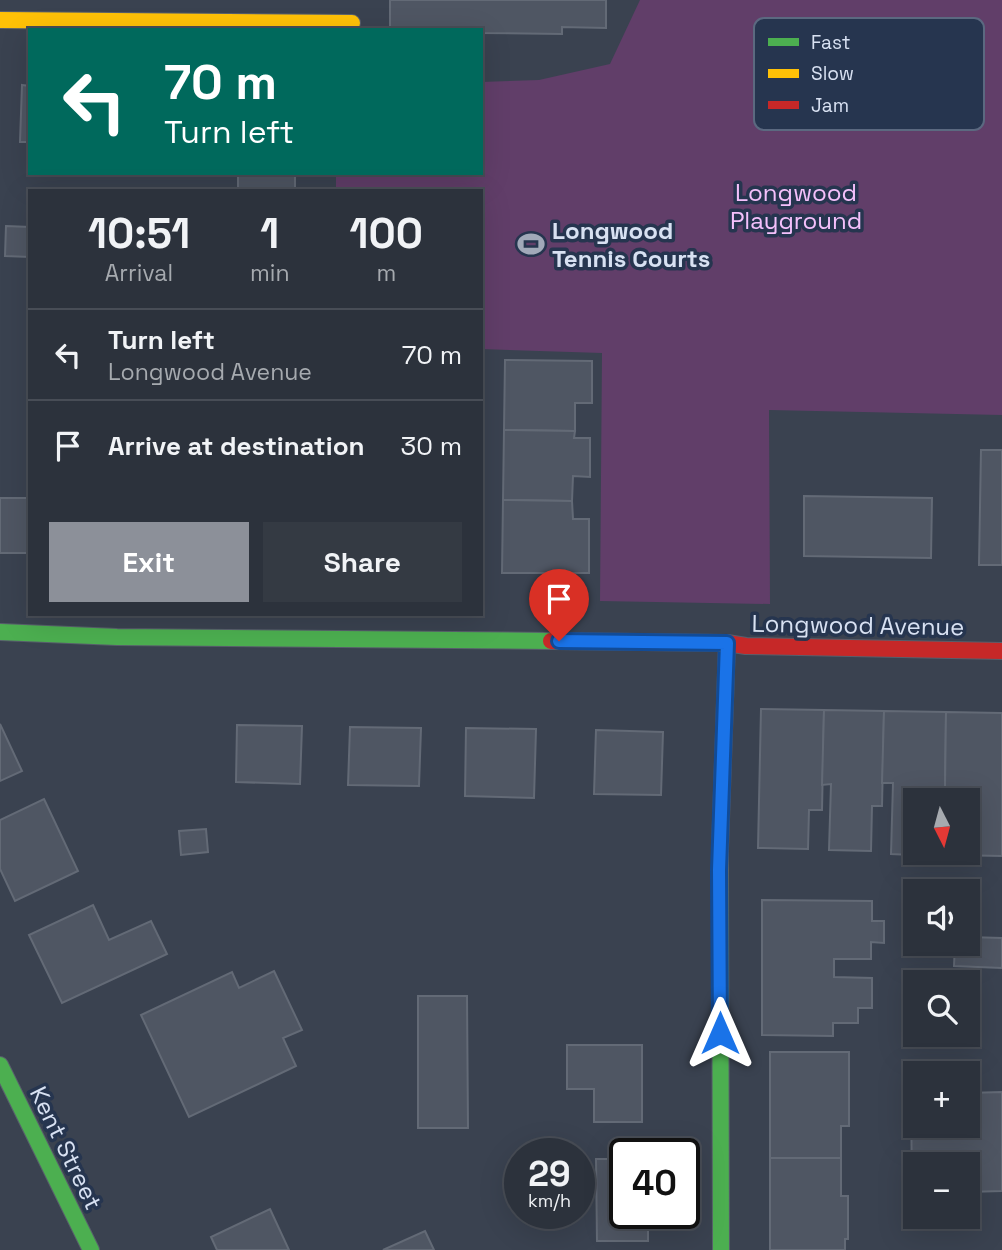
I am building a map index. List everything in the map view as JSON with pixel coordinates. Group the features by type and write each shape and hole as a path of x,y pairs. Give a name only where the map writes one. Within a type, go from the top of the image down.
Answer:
{"street":[{"path":"0,20 352,23"},
{"name":"Longwood Avenue","path":"0,632 117,637 727,643 746,646 1002,651"},
{"path":"721,1250 719,870 727,643"},
{"name":"Kent Street","path":"0,1065 91,1250"}],"green space":[{"name":"Longwood Playground","path":"640,0 1002,0 1002,415 769,410 770,604 600,601 602,353 483,349 483,189 336,189 336,175 483,175 483,82 539,80 610,64"}],"building":[{"path":"390,0 606,0 606,28 562,27 562,34 483,33 483,28 390,27"},
{"path":"22,85 28,86 28,142 20,142"},
{"path":"238,175 295,175 295,189 238,189"},
{"path":"6,226 28,227 28,257 5,256"},
{"path":"505,360 592,361 592,403 575,403 575,431 504,430"},
{"path":"504,430 575,431 574,438 590,438 590,477 573,476 572,501 503,500"},
{"path":"981,450 1002,450 1002,565 979,565"},
{"path":"804,496 932,498 931,558 804,556"},
{"path":"0,498 28,498 28,553 0,553"},
{"path":"503,500 572,501 573,519 589,519 589,573 502,573"},
{"path":"761,709 824,710 822,810 809,810 808,849 758,848"},
{"path":"824,710 884,711 882,806 872,806 871,851 829,850 831,784 822,785"},
{"path":"884,711 946,712 945,787 903,788 903,855 891,854 893,783 882,783"},
{"path":"946,712 1002,713 1002,856 980,856 980,788 945,787"},
{"path":"0,724 22,771 0,781"},
{"path":"237,725 302,726 300,784 236,782"},
{"path":"350,727 421,728 419,786 348,785"},
{"path":"466,728 536,729 534,798 465,796"},
{"path":"596,730 663,732 661,795 594,794"},
{"path":"44,799 78,871 15,901 0,869 0,820"},
{"path":"206,829 208,852 181,855 179,831"},
{"path":"762,900 872,901 872,921 884,921 884,943 871,942 871,959 834,959 834,977 872,978 872,1008 858,1008 858,1023 833,1023 833,1036 762,1035"},
{"path":"93,905 109,940 151,921 167,954 62,1003 29,935"},
{"path":"980,937 1002,938 1002,968 954,966 954,956 980,956"},
{"path":"274,971 302,1030 283,1038 296,1066 189,1117 141,1015 232,972 239,988"},
{"path":"418,996 467,996 468,1128 418,1128"},
{"path":"567,1045 642,1045 642,1122 594,1122 594,1089 567,1089"},
{"path":"770,1052 849,1052 849,1126 841,1126 841,1158 770,1158"},
{"path":"1002,1092 1002,1191 980,1192 980,1152 912,1152 911,1138 980,1138 980,1093"},
{"path":"770,1158 841,1158 841,1196 848,1196 848,1239 845,1239 845,1250 770,1250"},
{"path":"596,1159 609,1159 609,1229 648,1229 648,1241 597,1241"},
{"path":"270,1209 289,1250 217,1250 211,1237"},
{"path":"425,1231 434,1250 383,1250"}],"traffic: fast":[{"path":"0,632 117,637 551,641"},
{"path":"720,849 721,1250"},
{"path":"0,1065 91,1250"}],"traffic: slow":[{"path":"0,20 352,23"},
{"path":"720,849 727,643"}],"traffic: jam":[{"path":"551,641 1002,651"}],"place":[{"name":"Longwood Tennis Courts","path":"531,244"}],"route":[{"path":"559,641 727,643 719,870 720,1033"}]}
